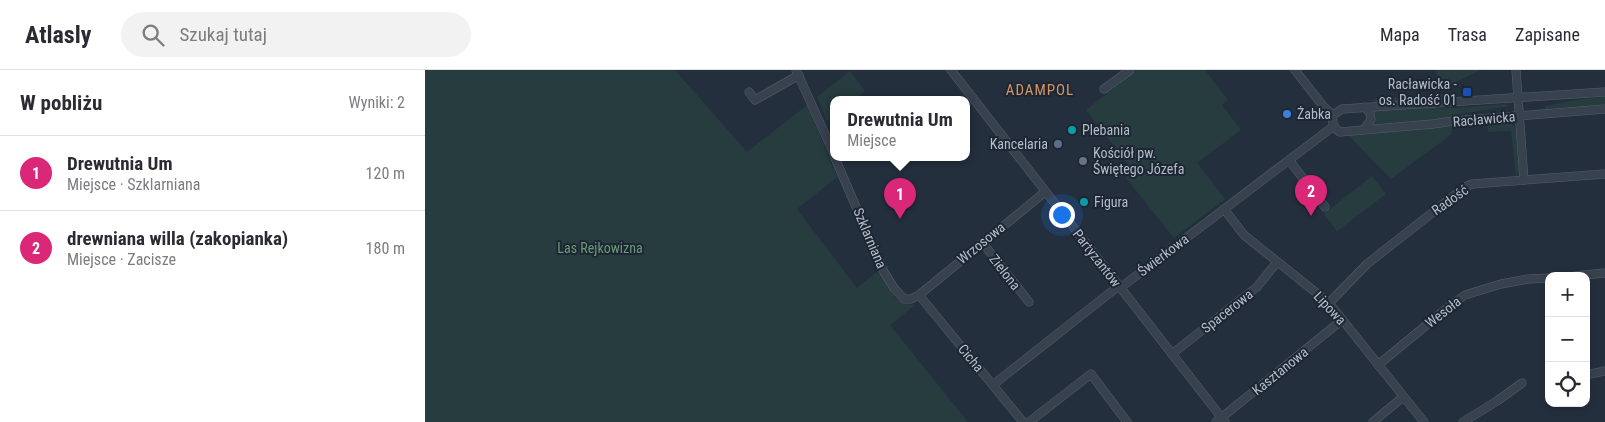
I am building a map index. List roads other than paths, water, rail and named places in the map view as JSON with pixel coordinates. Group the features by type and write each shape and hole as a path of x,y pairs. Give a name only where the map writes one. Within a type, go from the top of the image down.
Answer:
{"street":[{"name":"Partyzantów","path":"951,70 1172,354 1221,421"},
{"path":"1104,89 1129,70"},
{"path":"1295,70 1323,106 1333,115 1333,126"},
{"path":"1516,70 1524,180"},
{"path":"749,92 755,100 797,72 830,145"},
{"name":"Racławicka","path":"1333,115 1342,109 1365,107 1605,92"},
{"path":"1364,129 1371,120 1370,114 1365,107"},
{"name":"Racławicka","path":"1333,126 1340,132 1605,109"},
{"name":"Świerkowa","path":"994,384 1116,288 1120,287 1333,126"},
{"path":"1289,160 1325,207"},
{"name":"Szklarniana","path":"836,161 884,272 893,288 905,299 911,300 919,295"},
{"name":"Radość","path":"1329,303 1367,264 1465,187 1472,184 1605,174"},
{"name":"Wrzosowa","path":"919,295 1045,192"},
{"name":"Lipowa","path":"1224,209 1244,235 1329,303 1423,422"},
{"name":"Zielona","path":"982,242 1029,302"},
{"name":"Spacerowa","path":"1172,354 1257,287 1277,262"},
{"path":"1590,274 1605,273"},
{"name":"Wesoła","path":"1377,365 1465,295 1501,284 1545,278"},
{"name":"Cicha","path":"919,295 994,384 1023,422"},
{"name":"Kasztanowa","path":"1221,421 1342,320"},
{"path":"1590,374 1605,371"},
{"path":"1029,422 1091,374 1127,422"},
{"path":"1463,422 1497,401 1522,382"},
{"path":"1373,422 1403,397"}],"place":[{"name":"Racławicka - os. Radość 01","path":"1467,92"},
{"name":"Żabka","path":"1287,114"},
{"name":"Plebania","path":"1072,130"},
{"name":"Kancelaria","path":"1058,144"},
{"name":"Kościół pw. Świętego Józefa","path":"1083,161"},
{"name":"Figura","path":"1084,202"},
{"name":"drewniana willa (zakopianka)","path":"1311,216"},
{"name":"Drewutnia Um","path":"900,219"}],"district":[{"name":"ADAMPOL","path":"1040,90"}],"park label":[{"name":"Las Rejkowizna","path":"600,248"}]}
